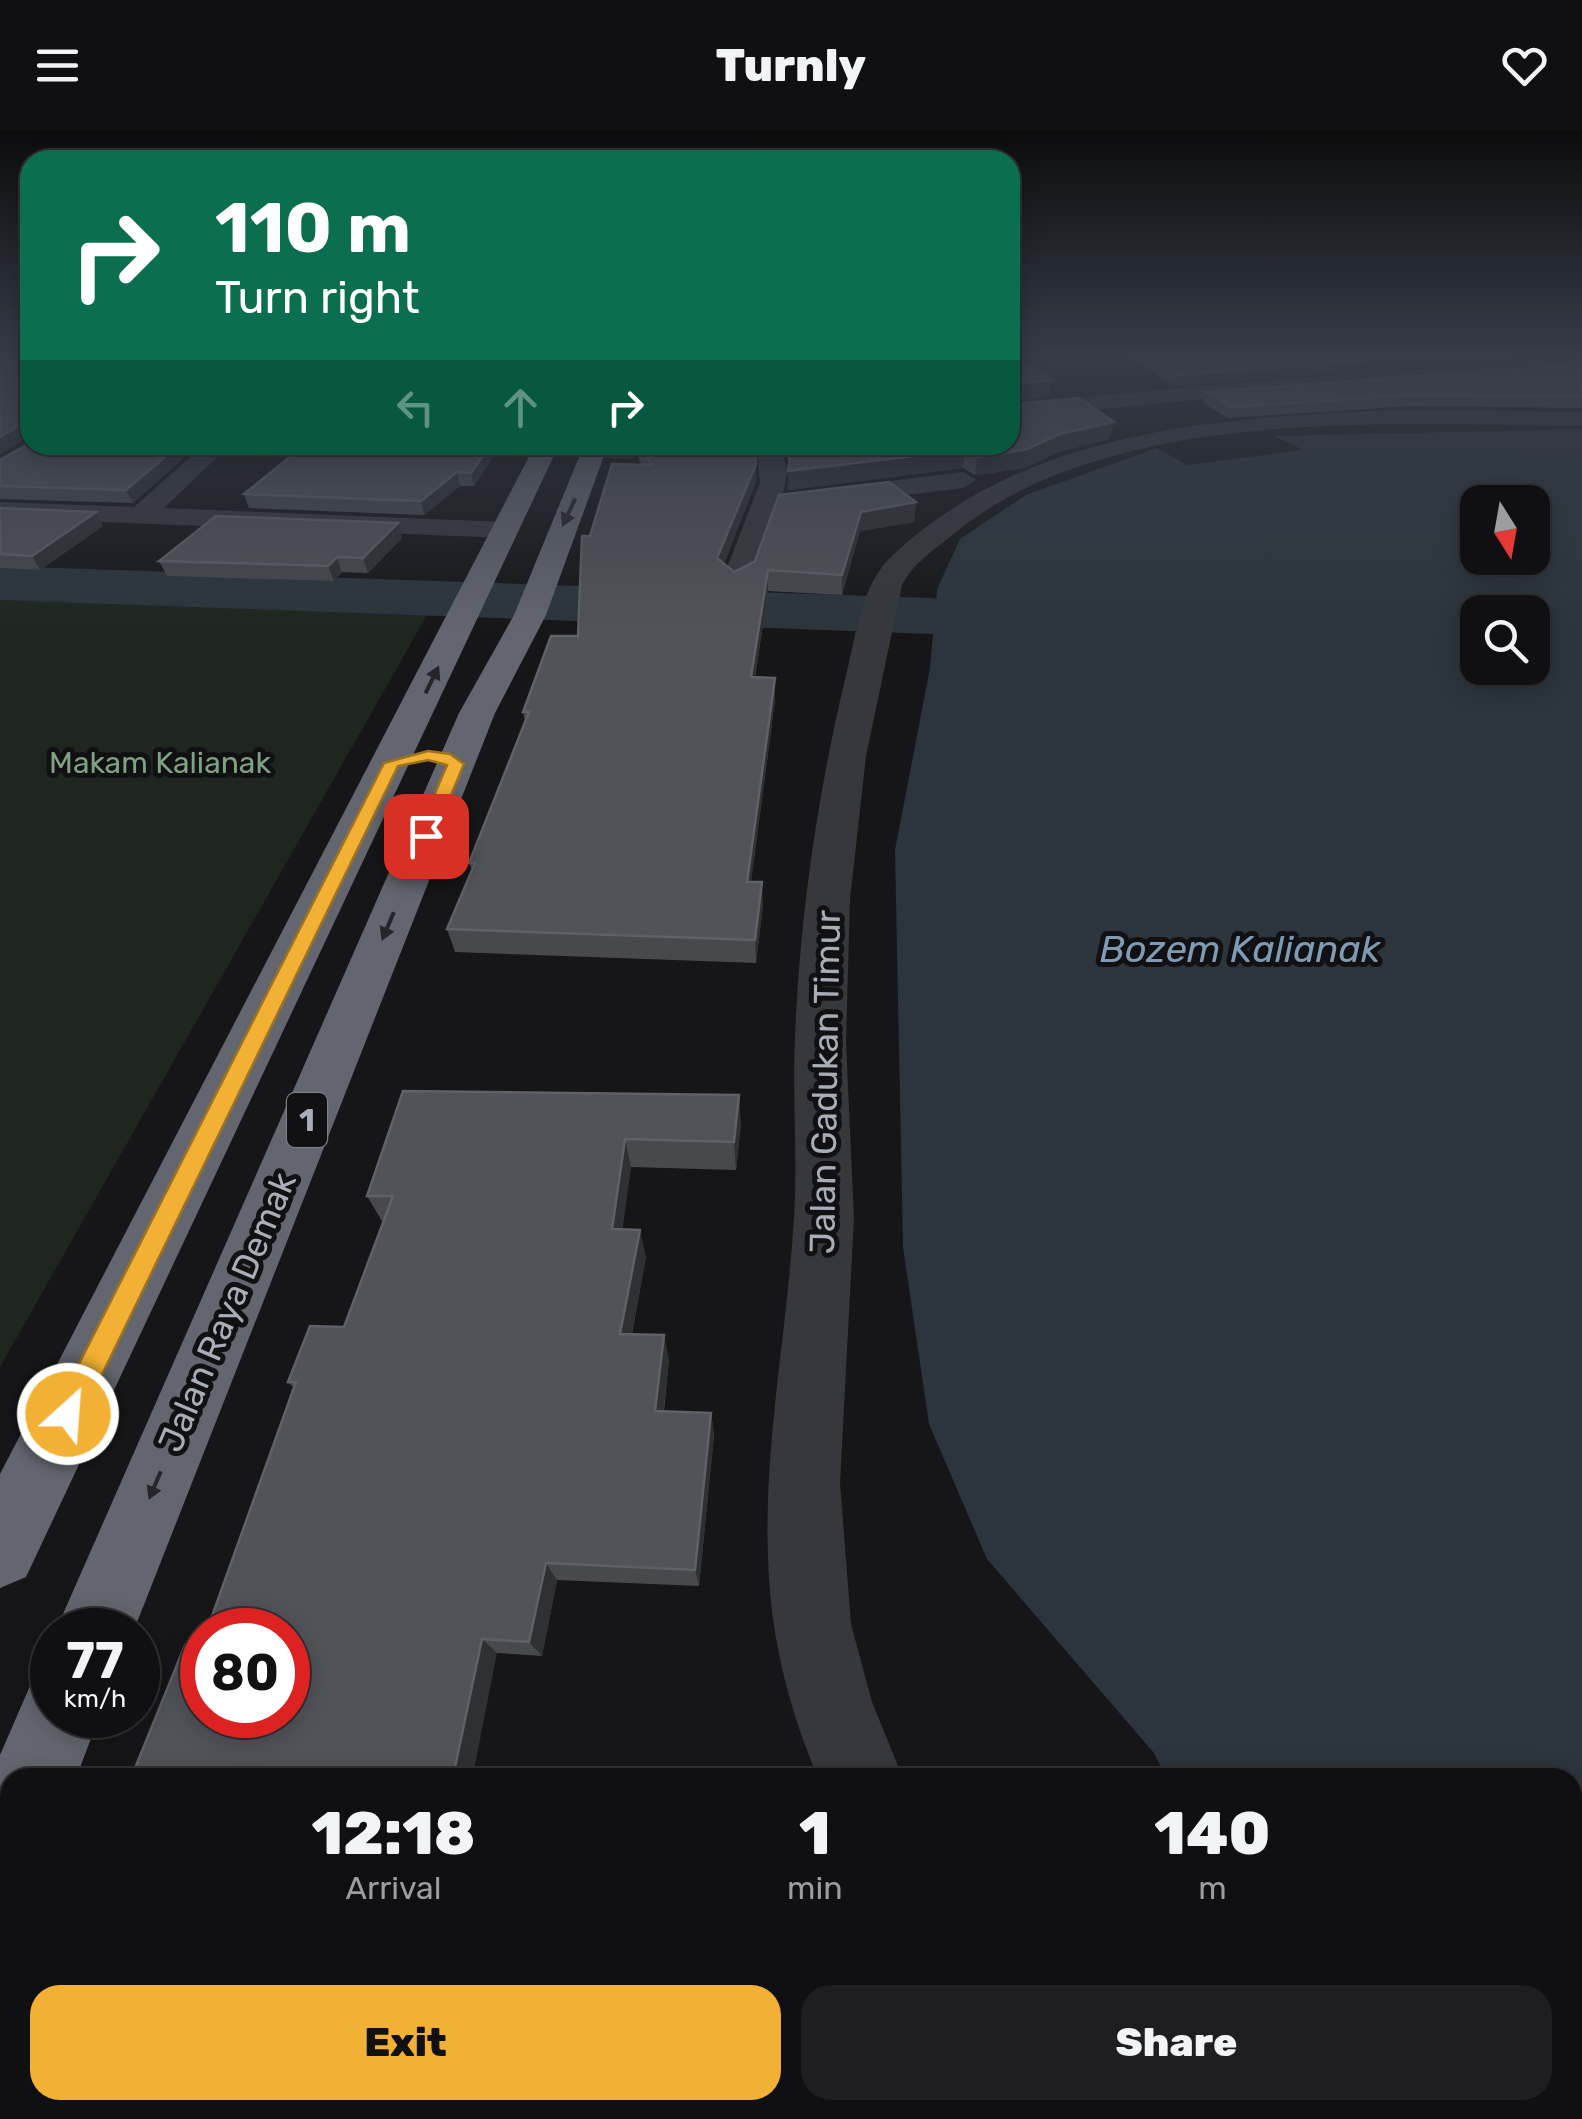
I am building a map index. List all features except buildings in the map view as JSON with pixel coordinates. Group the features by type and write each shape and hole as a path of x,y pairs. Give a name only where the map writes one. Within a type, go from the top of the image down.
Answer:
{"highway":[{"path":"0,1552 541,455"},
{"name":"Jalan Raya Demak","path":"104,1608 462,748 537,598 593,455"},
{"path":"399,748 428,756 462,748"},
{"path":"38,1768 51,1738"}],"street":[{"name":"Jalan Gadukan Timur","path":"857,1768 818,1662 806,1570 804,1504 824,1213 820,1042 828,898 850,730 877,618 897,566 936,530 1006,486 1126,446"},
{"path":"140,516 207,455"},
{"path":"736,580 750,535 770,504 772,455"},
{"path":"770,504 963,480"},
{"path":"0,510 506,530"}],"green space":[{"name":"Makam Kalianak","path":"0,600 431,608 0,1367"}],"water":[{"name":"Bozem Kalianak","path":"1295,446 1582,446 1582,1768 1162,1768 1154,1753 987,1559 929,1424 903,1247 895,850 930,668 937,589 960,539 1026,495 1157,448 1187,465 1303,450"}],"waterway":[{"path":"0,583 932,616"}],"route":[{"path":"68,1414 392,763 408,758 444,757 456,764 426,836"}]}
